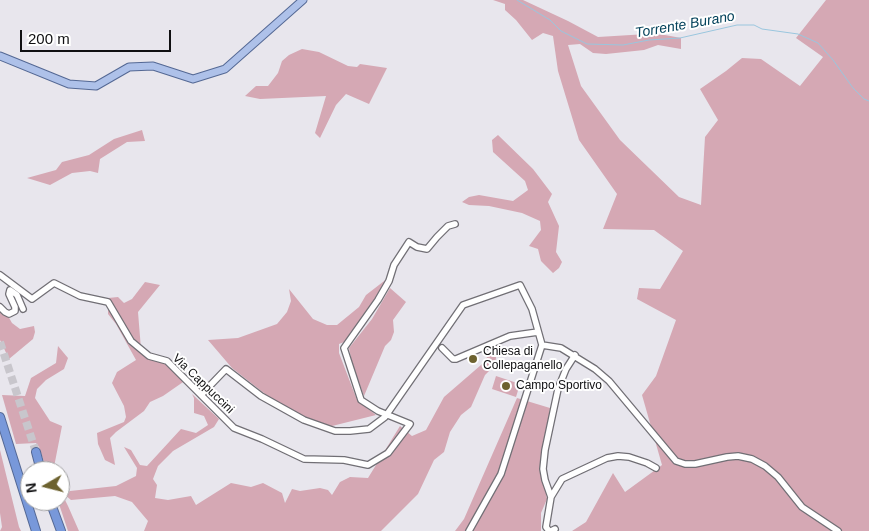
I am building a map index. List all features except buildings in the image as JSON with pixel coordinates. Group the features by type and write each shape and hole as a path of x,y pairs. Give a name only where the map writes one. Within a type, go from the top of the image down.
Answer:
{"highway":[{"path":"0,417 36,531"},
{"path":"36,452 38,461"},
{"path":"54,511 61,531"}],"main road":[{"path":"0,56 69,84 96,86 129,67 153,66 193,79 225,69 303,0"}],"street":[{"path":"387,414 378,411 361,400 344,348 378,300 389,280 394,265 409,242 417,247 427,249 436,236 448,226 455,224"},
{"name":"Via Cappuccini","path":"0,275 32,298 54,283 80,296 108,302 131,341 149,356 167,360 234,428 304,459 344,460 368,466 388,452 410,424 387,414"},
{"path":"201,395 226,369 261,396 304,420 335,431 350,432 369,429 387,414 462,305 520,285 532,309 542,345 501,474 469,531"},
{"path":"0,307 9,314 15,311 15,306 9,294 10,290 17,295 23,309"},
{"path":"442,348 453,359 456,359 510,336 538,332"},
{"path":"542,345 561,348 595,369 609,381 676,460 685,464 695,464 727,456 752,459 765,466 778,477 802,507 838,531"},
{"path":"550,498 544,480 545,450 558,389 563,376 575,356"},
{"path":"552,530 546,527 550,498 562,479 607,458 618,456 629,457 656,468"}],"shaded area":[{"path":"493,0 523,0 598,37 647,34 681,38 681,49 658,45 644,50 606,54 593,53 580,44 568,45 581,86 620,140 679,197 701,205 705,137 718,120 700,89 742,58 761,59 800,86 823,57 796,38 826,0 869,0 869,531 572,531 586,522 613,473 625,492 662,465 642,395 656,376 676,320 637,299 639,288 660,289 683,251 654,230 603,229 617,194 579,140 558,71 553,36 543,33 532,40 505,10 505,4"},
{"path":"302,49 319,52 348,66 357,67 360,64 387,68 369,104 346,94 336,105 320,138 315,133 326,96 260,99 245,96 256,86 268,86 278,73 282,61 289,55"},
{"path":"142,130 145,141 127,142 100,159 98,173 90,171 72,173 50,185 27,178 56,170 62,162 89,155 114,139"},
{"path":"498,135 533,169 552,194 548,202 559,226 556,252 562,262 553,273 541,261 538,249 529,246 541,230 540,221 522,213 489,206 469,205 462,202 469,197 479,195 513,201 528,190 525,181 493,152 492,140"},
{"path":"388,278 375,301 347,341 339,344 339,353 357,400 376,415 332,426 288,412 232,368 208,340 238,338 277,324 287,312 291,301 289,289 313,319 327,325 337,325 359,307 366,295"},
{"path":"145,282 160,285 138,312 141,349 172,366 186,380 163,396 150,402 144,411 110,438 115,465 105,460 98,444 97,433 124,422 126,417 124,406 112,383 117,372 136,360 116,324 108,314 108,298 118,297 124,303 132,299"},
{"path":"390,288 406,302 393,320 394,332 391,340 385,346 364,396 352,363 349,348 372,319"},
{"path":"0,302 12,323 20,329 34,326 35,332 33,339 9,359 0,340"},
{"path":"498,343 495,365 485,375 471,407 461,415 450,432 444,452 434,460 418,494 381,531 144,531 148,521 132,502 115,496 70,499 70,491 116,486 136,476 137,468 124,447 131,450 140,465 147,466 181,429 196,433 208,425 204,416 194,413 194,398 192,394 219,419 214,427 173,451 158,466 153,479 157,485 155,498 168,500 191,496 196,505 231,483 251,487 263,483 282,493 285,503 292,489 300,491 320,488 328,490 332,495 340,482 350,477 368,478 400,426 412,436 426,430 444,397 481,365"},
{"path":"58,346 68,358 64,369 46,380 37,389 35,398 50,421 62,426 55,461 44,461 36,443 16,444 2,395 25,396 31,378 56,363"},
{"name":"Campo Sportivo","path":"496,376 520,384 516,397 492,389"},
{"path":"517,398 550,408 542,469 547,499 541,513 541,531 455,531 464,519"},
{"path":"0,450 21,531 0,531 2,527 0,513"},
{"path":"61,511 70,511 79,531 68,531"}],"waterway":[{"name":"Torrente Burano","path":"517,0 550,20 561,31 587,44 623,45 649,40 680,38 737,25 754,25 762,29 798,34 818,43 853,88 864,99 869,101"}],"tunnel":[{"path":"0,342 36,452"}],"place":[{"name":"Chiesa di Collepaganello","path":"473,359"},
{"name":"Campo Sportivo","path":"506,386"}]}
